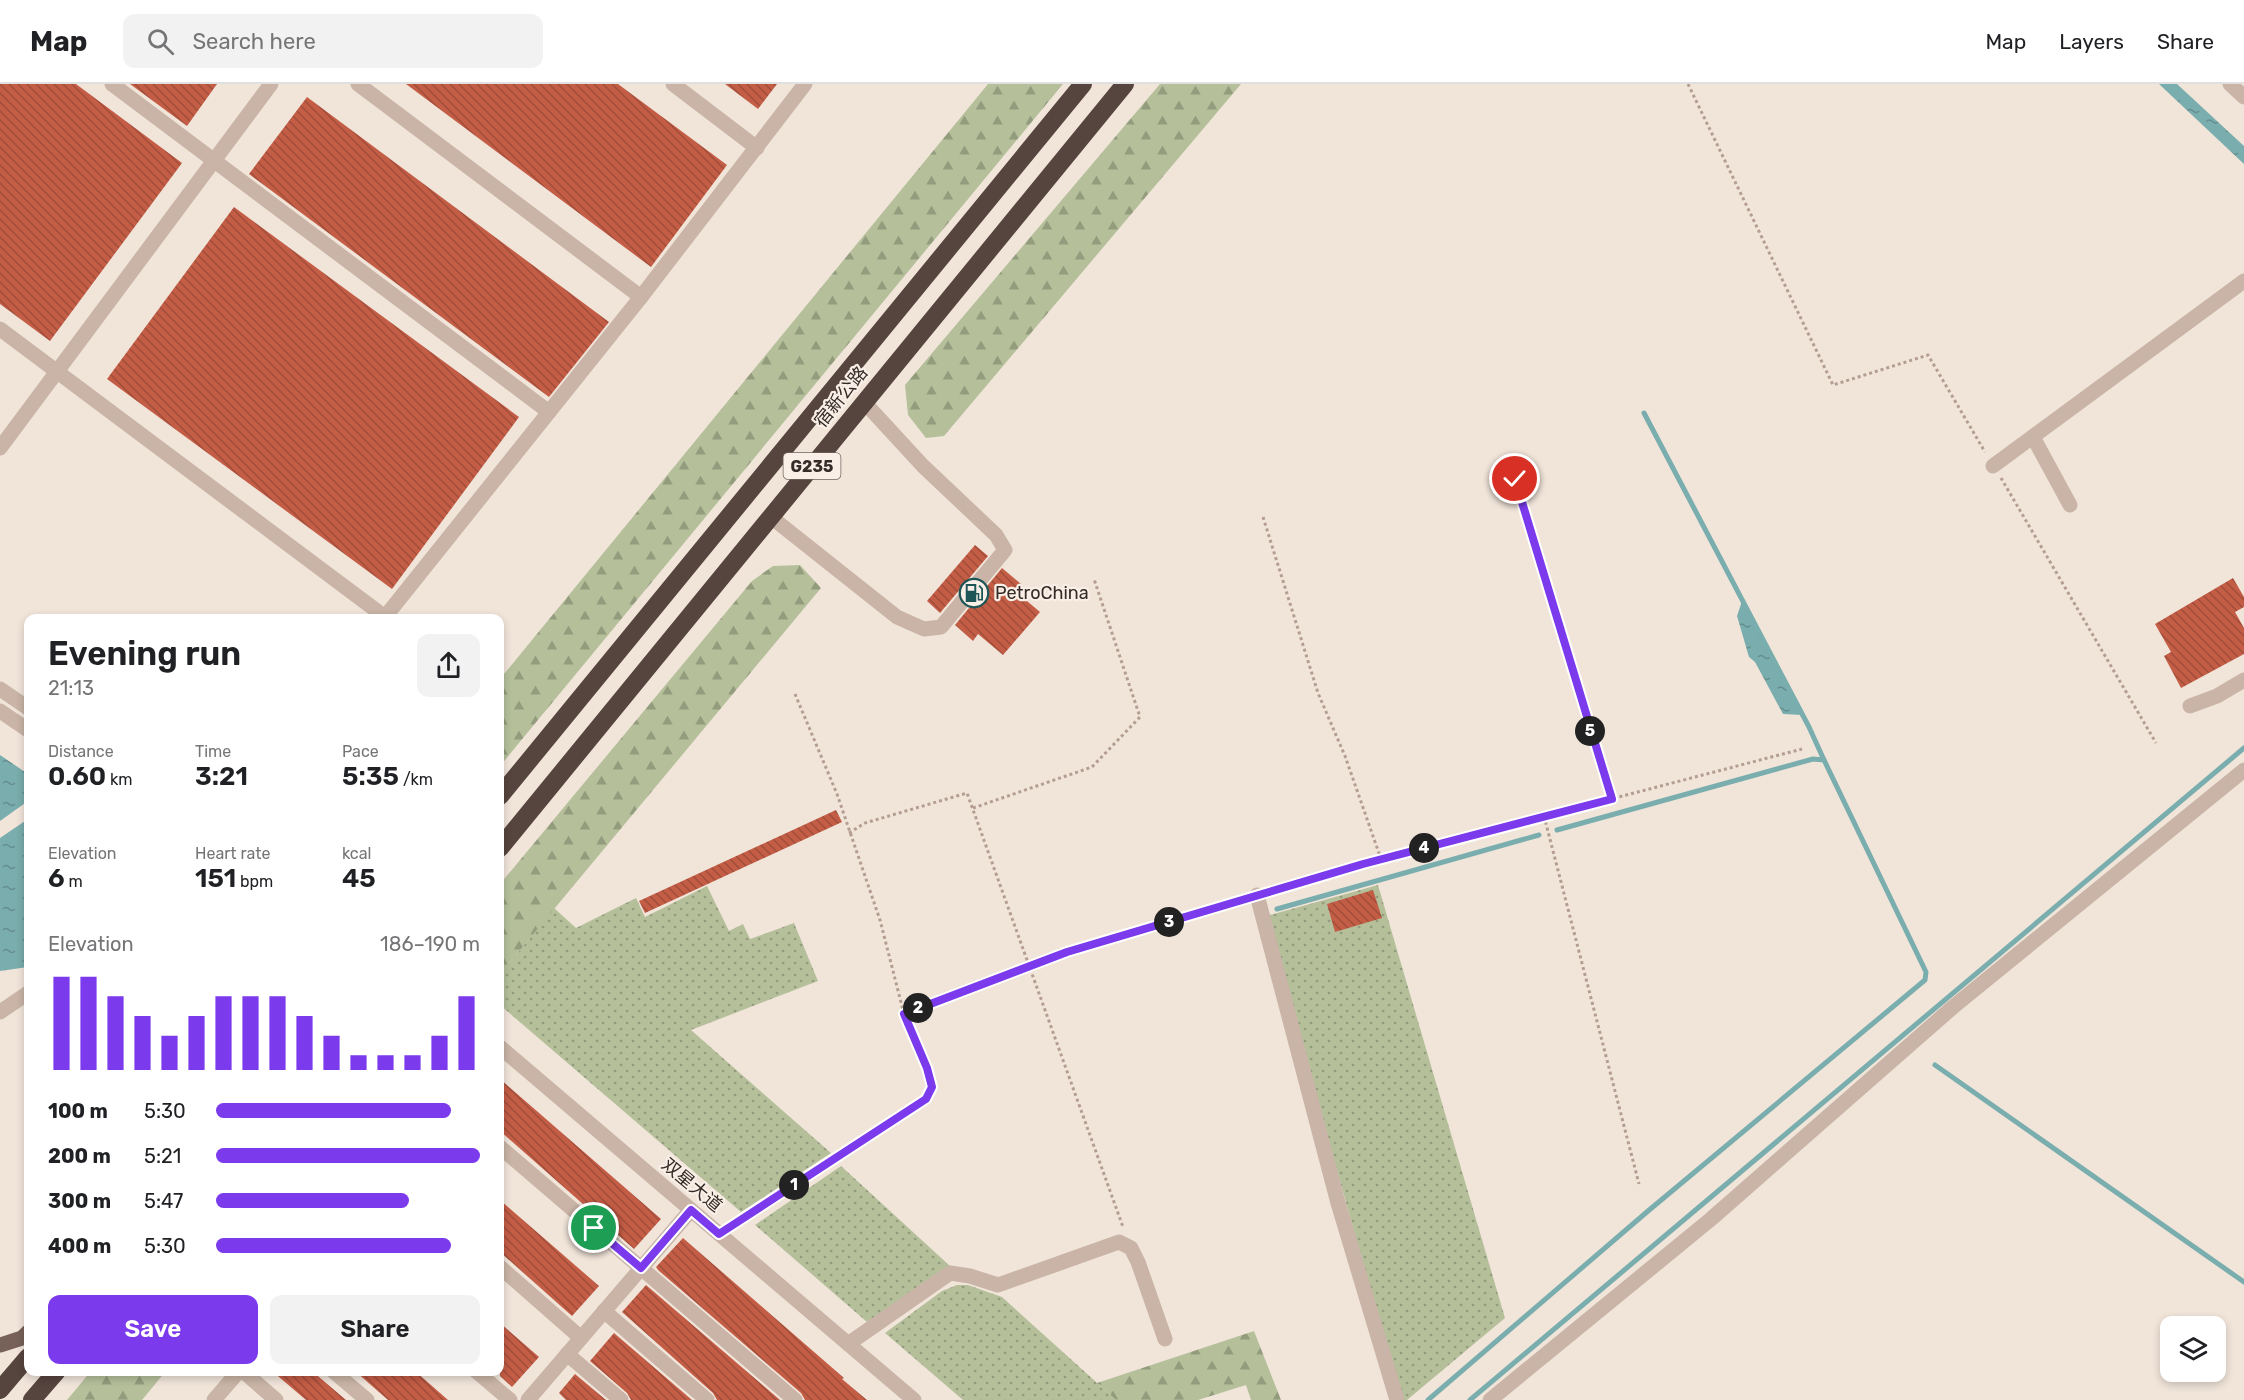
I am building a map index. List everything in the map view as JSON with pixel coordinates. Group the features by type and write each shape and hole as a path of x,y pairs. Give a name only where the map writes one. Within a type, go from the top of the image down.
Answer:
{"highway":[{"name":"宿新公路","path":"504,791 1083,84"},
{"name":"宿新公路","path":"504,843 1125,84"},
{"path":"0,1390 24,1362"},
{"path":"32,1400 53,1376"}],"main road":[{"path":"0,1345 24,1336"}],"street":[{"path":"112,84 549,412"},
{"path":"0,448 272,84"},
{"path":"358,84 641,297"},
{"path":"673,84 757,148"},
{"path":"387,614 641,297 805,84"},
{"path":"2230,84 2244,97"},
{"path":"1993,466 2244,281"},
{"path":"1,331 381,614"},
{"path":"771,517 897,617 924,629 941,627 1005,550 996,534 923,466 864,402"},
{"path":"2033,437 2070,505"},
{"path":"2190,706 2217,696 2244,680"},
{"path":"0,689 24,705"},
{"path":"0,711 24,727"},
{"path":"1490,1400 1711,1219 1953,1007 2244,770"},
{"path":"1257,895 1338,1203 1397,1400"},
{"path":"0,1012 24,996"},
{"name":"双星大道","path":"504,1050 914,1400"},
{"path":"504,1150 795,1400"},
{"path":"535,1398 567,1354 691,1210"},
{"path":"848,1344 950,1273 970,1276 998,1285 1119,1242 1131,1248 1138,1262 1165,1339"},
{"path":"504,1271 581,1338"},
{"path":"604,1311 707,1400"},
{"path":"567,1354 621,1400"},
{"path":"214,1400 236,1376"},
{"path":"247,1376 276,1400"},
{"path":"339,1376 367,1400"},
{"path":"482,1376 510,1400"}],"path":[{"path":"1688,84 1833,385 1928,355 2156,743"},
{"path":"1515,479 1612,799"},
{"path":"1263,517 1318,693 1345,756 1381,859"},
{"path":"973,808 1092,767 1140,717 1094,579"},
{"path":"719,1234 926,1099 932,1087 927,1068 904,1014 880,920 837,794 795,694"},
{"path":"904,1014 1067,952 1257,895 1381,859 1802,749"},
{"path":"849,833 865,823 967,793 1131,1248"},
{"path":"1544,816 1639,1184"}],"green space":[{"path":"988,84 1063,84 504,761 504,674"},
{"path":"1160,84 1241,84 944,436 926,438 908,415 905,385"},
{"path":"800,565 821,588 504,969 504,879 752,581 773,566"},
{"path":"1378,885 1505,1318 1407,1400 1401,1400 1266,916"},
{"path":"707,886 729,931 743,924 750,939 794,923 818,981 691,1030 831,1153 741,1212 504,1008 504,969 554,908 576,928 636,898 645,917"},
{"path":"841,1166 950,1266 867,1322 755,1225"},
{"path":"957,1285 968,1285 1002,1297 1116,1400 963,1400 885,1333 942,1291"},
{"path":"1254,1331 1281,1400 1251,1400 1246,1385 1198,1400 1116,1400 1097,1383"},
{"path":"87,1376 162,1376 142,1400 67,1400"}],"water":[{"path":"2159,84 2177,84 2244,146 2244,164"},
{"path":"1742,601 1802,715 1783,714 1755,662 1749,657 1737,616"},
{"path":"0,755 24,771 24,804 0,821"},
{"path":"24,822 24,968 0,971 0,838"}],"building":[{"path":"0,84 76,84 182,163 50,341 0,304"},
{"path":"130,84 217,84 187,126"},
{"path":"406,84 618,84 727,165 651,267"},
{"path":"725,84 777,84 758,109"},
{"path":"307,97 609,322 549,397 249,174"},
{"path":"234,207 519,417 392,589 107,379"},
{"path":"975,545 988,556 940,613 927,601"},
{"path":"1002,568 1021,584 1015,591 1040,612 1003,655 978,634 973,641 955,625"},
{"path":"2233,578 2244,597 2244,607 2235,612 2244,628 2244,654 2181,688 2164,656 2171,652 2155,624"},
{"path":"836,810 842,822 645,913 639,901"},
{"path":"1373,890 1382,918 1335,932 1327,904"},
{"path":"504,1082 661,1219 634,1249 504,1135"},
{"path":"504,1203 599,1286 572,1316 504,1256"},
{"path":"683,1238 867,1400 805,1400 801,1393 658,1270 656,1267"},
{"path":"646,1285 780,1400 717,1400 713,1393 622,1312"},
{"path":"504,1326 539,1357 512,1387 500,1376 504,1376"},
{"path":"614,1333 692,1400 631,1400 627,1393 590,1361"},
{"path":"575,1374 606,1400 566,1400 559,1393"},
{"path":"278,1376 318,1376 346,1400 306,1400"},
{"path":"361,1376 421,1376 448,1400 388,1400"}],"waterway":[{"path":"1644,413 1809,727 1824,760"},
{"path":"1470,1400 2244,748"},
{"path":"1428,1400 1648,1211 1925,980 1926,972 1824,760 1813,759 1557,830"},
{"path":"1277,909 1539,835"},
{"path":"1935,1065 2244,1282"}],"place":[{"name":"PetroChina","path":"974,593"}],"route":[{"path":"594,1228 641,1268 691,1210 719,1234 926,1099 932,1087 927,1068 904,1014 1067,952 1363,864 1612,799 1597,756 1515,479"}]}
